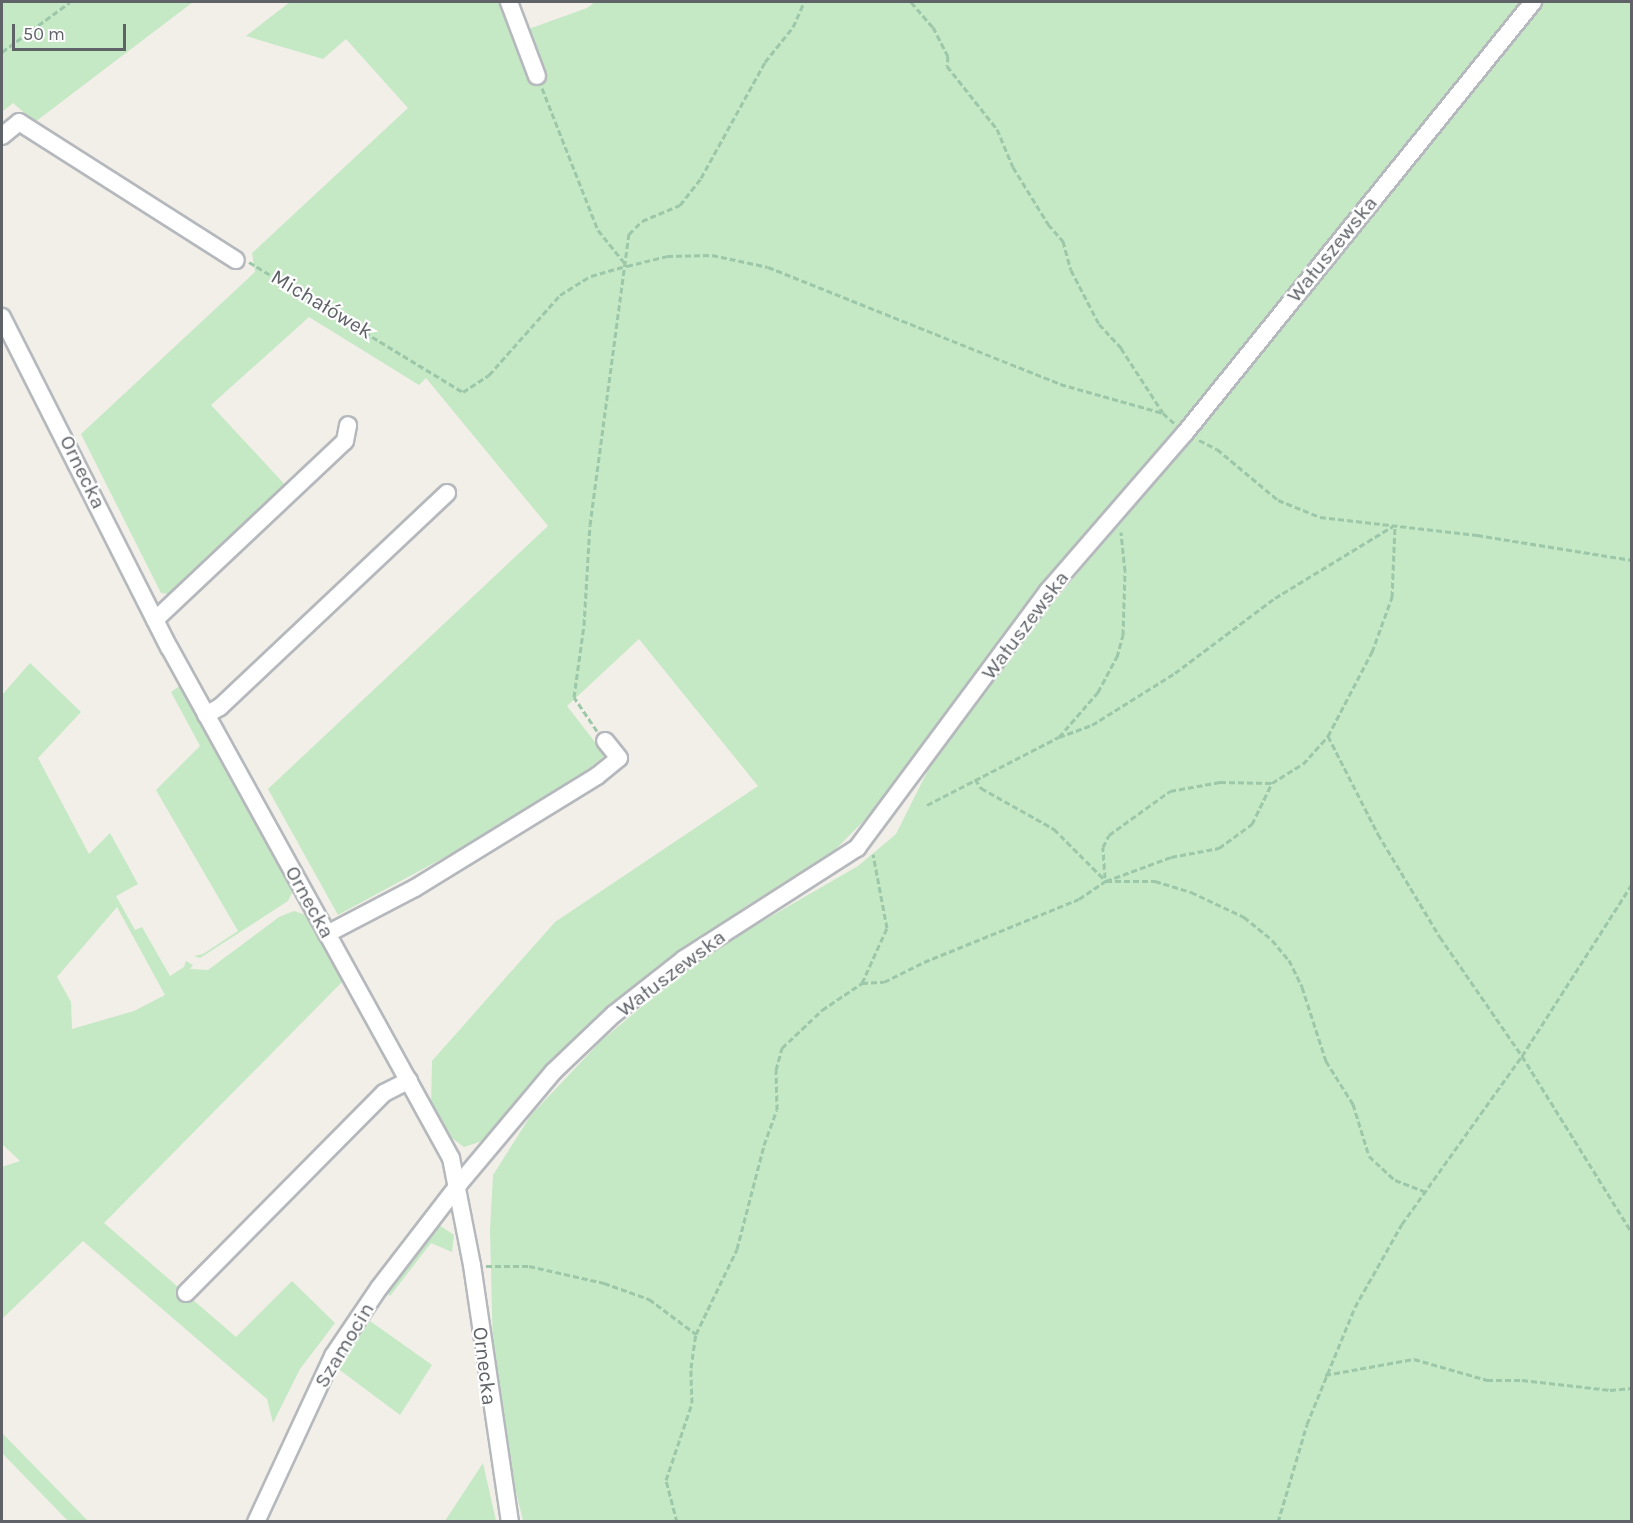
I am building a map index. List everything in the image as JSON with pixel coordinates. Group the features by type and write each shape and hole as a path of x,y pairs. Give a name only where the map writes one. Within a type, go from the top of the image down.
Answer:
{"street":[{"path":"509,2 537,76"},
{"name":"Wałuszewska","path":"459,1184 553,1072 614,1014 684,959 847,858 857,848 1048,591 1185,433 1533,2"},
{"path":"2,136 20,122 236,260"},
{"name":"Ornecka","path":"2,317 155,620 451,1158 459,1184 510,1521"},
{"path":"155,620 345,441 348,425"},
{"path":"206,715 220,707 447,493"},
{"path":"327,934 415,888 597,776 619,758 605,741"},
{"path":"186,1293 384,1093 409,1080"},
{"name":"Szamocin","path":"256,1521 333,1356 379,1288 459,1184"}],"path":[{"path":"2,52 70,2"},
{"path":"605,741 574,697 584,625 590,525 627,266 629,234 642,221 680,205 701,178 765,62 793,27 804,2"},
{"path":"911,2 933,27 948,56 947,66 996,129 1013,167 1048,224 1063,241 1071,270 1099,324 1135,367 1162,413 1185,433 1217,449 1278,500 1320,518 1395,525 1632,560"},
{"path":"537,76 598,230 627,266"},
{"path":"627,266 668,256 712,255 768,267 1060,384 1101,399 1162,413"},
{"name":"Michałówek","path":"236,260 254,263 463,392 489,375 560,295 591,276 627,266"},
{"path":"1059,737 1098,692 1117,657 1123,635 1125,571 1119,509"},
{"path":"677,1521 666,1480 692,1403 691,1368 696,1334 737,1249 764,1144 777,1110 777,1058 782,1048 822,1010 862,983 884,982 924,962 1079,899 1106,881 1171,857 1219,848 1252,824 1272,783 1303,764 1328,736 1372,652 1392,597 1395,525"},
{"path":"927,805 1059,737 1092,725 1174,673 1275,598 1395,525"},
{"path":"1328,736 1378,834 1440,937 1522,1056 1632,1233"},
{"path":"975,779 981,788 1054,829 1106,881 1155,881 1191,892 1244,917 1281,949 1302,987 1326,1061 1353,1104 1369,1156 1395,1180 1424,1191"},
{"path":"1106,881 1103,847 1109,835 1170,791 1220,782 1272,783"},
{"path":"862,983 887,928 877,864 868,844"},
{"path":"1278,1521 1325,1375 1355,1306 1424,1191 1522,1056 1632,884"},
{"path":"472,1266 529,1266 604,1282 649,1299 696,1334"},
{"path":"1325,1375 1414,1359 1487,1380 1522,1380 1610,1390 1632,1388"}],"green space":[{"path":"2,2 193,2 35,122 13,103 2,112"},
{"path":"290,2 499,2 512,35 587,8 595,2 1523,2 1186,418 1046,579 895,789 835,850 739,911 635,985 586,1028 485,1140 464,1147 452,1138 431,1106 432,1061 555,922 758,786 639,639 567,706 605,755 574,781 502,826 338,915 268,789 548,526 426,378 419,385 309,317 211,405 288,488 174,595 161,593 81,434 255,272 252,253 408,108 346,39 323,59 246,36"},
{"path":"1542,2 1631,2 1631,1521 523,1521 512,1475 493,1352 490,1230 493,1175 531,1115 601,1041 702,956 858,866 896,834 930,766 1045,612 1193,437 1386,189"},
{"path":"30,663 81,712 38,758 89,854 110,833 138,884 116,896 135,930 142,927 170,976 184,967 186,961 193,965 190,969 208,970 279,917 294,911 306,915 344,980 104,1223 236,1337 292,1281 335,1323 300,1369 273,1423 267,1399 83,1241 2,1319 2,1167 20,1161 2,1144 2,695","holes":["117,907 165,995 134,1011 72,1029 71,1002 57,977"]},
{"path":"181,685 290,882 292,893 288,901 200,958 194,956 203,954 238,931 156,790 200,746 171,692"},
{"path":"439,1225 454,1235 452,1252 431,1243 390,1296 386,1291"},
{"path":"370,1321 432,1365 400,1415 337,1368"},
{"path":"2,1433 88,1521 68,1521 2,1453"},
{"path":"483,1463 496,1521 445,1521"}]}
